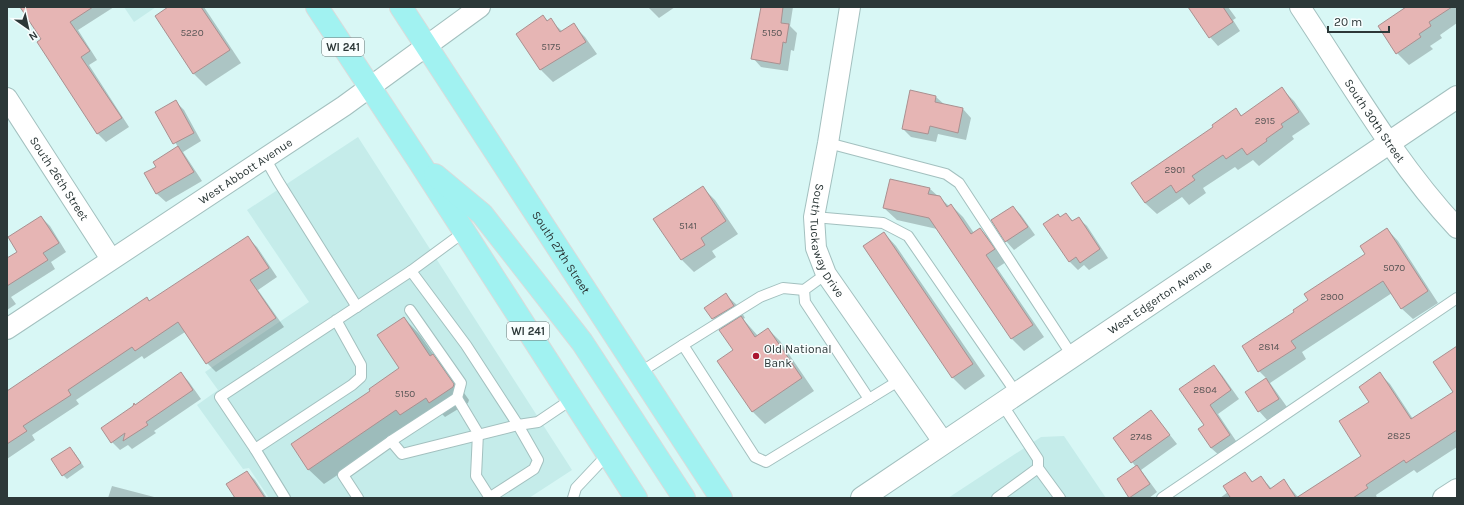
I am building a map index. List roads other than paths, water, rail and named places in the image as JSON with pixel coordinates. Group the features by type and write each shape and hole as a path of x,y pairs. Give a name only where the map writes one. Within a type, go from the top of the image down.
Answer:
{"main road":[{"name":"WI 241","path":"317,7 420,163 636,498"},
{"name":"South 27th Street","path":"401,7 721,498"},
{"path":"420,163 482,214 582,342 684,498"}],"street":[{"name":"West Abbott Avenue","path":"7,329 370,87 426,44 480,7"},
{"name":"South Tuckaway Drive","path":"850,7 828,143 814,217 816,248 826,274 944,443"},
{"name":"South 30th Street","path":"1300,7 1390,143 1435,205 1457,228"},
{"name":"West Edgerton Avenue","path":"862,498 1457,97"},
{"name":"South 26th Street","path":"7,98 111,259"},
{"path":"1443,498 1457,488"}],"lane":[{"path":"828,143 946,174 959,183 1073,356"},
{"path":"265,158 357,307"},
{"path":"814,217 883,223 908,236 1009,399 1038,460 1038,468 1060,498"},
{"path":"285,498 255,449 220,397 411,271 464,232"},
{"path":"411,271 466,345 518,424 538,460 534,469 489,498 476,476 478,433 457,398"},
{"path":"639,373 760,297 783,288 804,290 826,274"},
{"path":"804,290 804,302 868,399"},
{"path":"1162,498 1457,298"},
{"path":"358,498 342,475 457,398 461,383 410,310"},
{"path":"255,449 352,385 361,376 361,365 336,320"},
{"path":"683,345 755,457 766,462 900,380"},
{"path":"391,441 402,454 478,433 518,424 538,422 572,399"},
{"path":"573,498 576,488 608,454"},
{"path":"997,498 1038,468"}],"place":[{"name":"Old National Bank","path":"756,356"}]}
